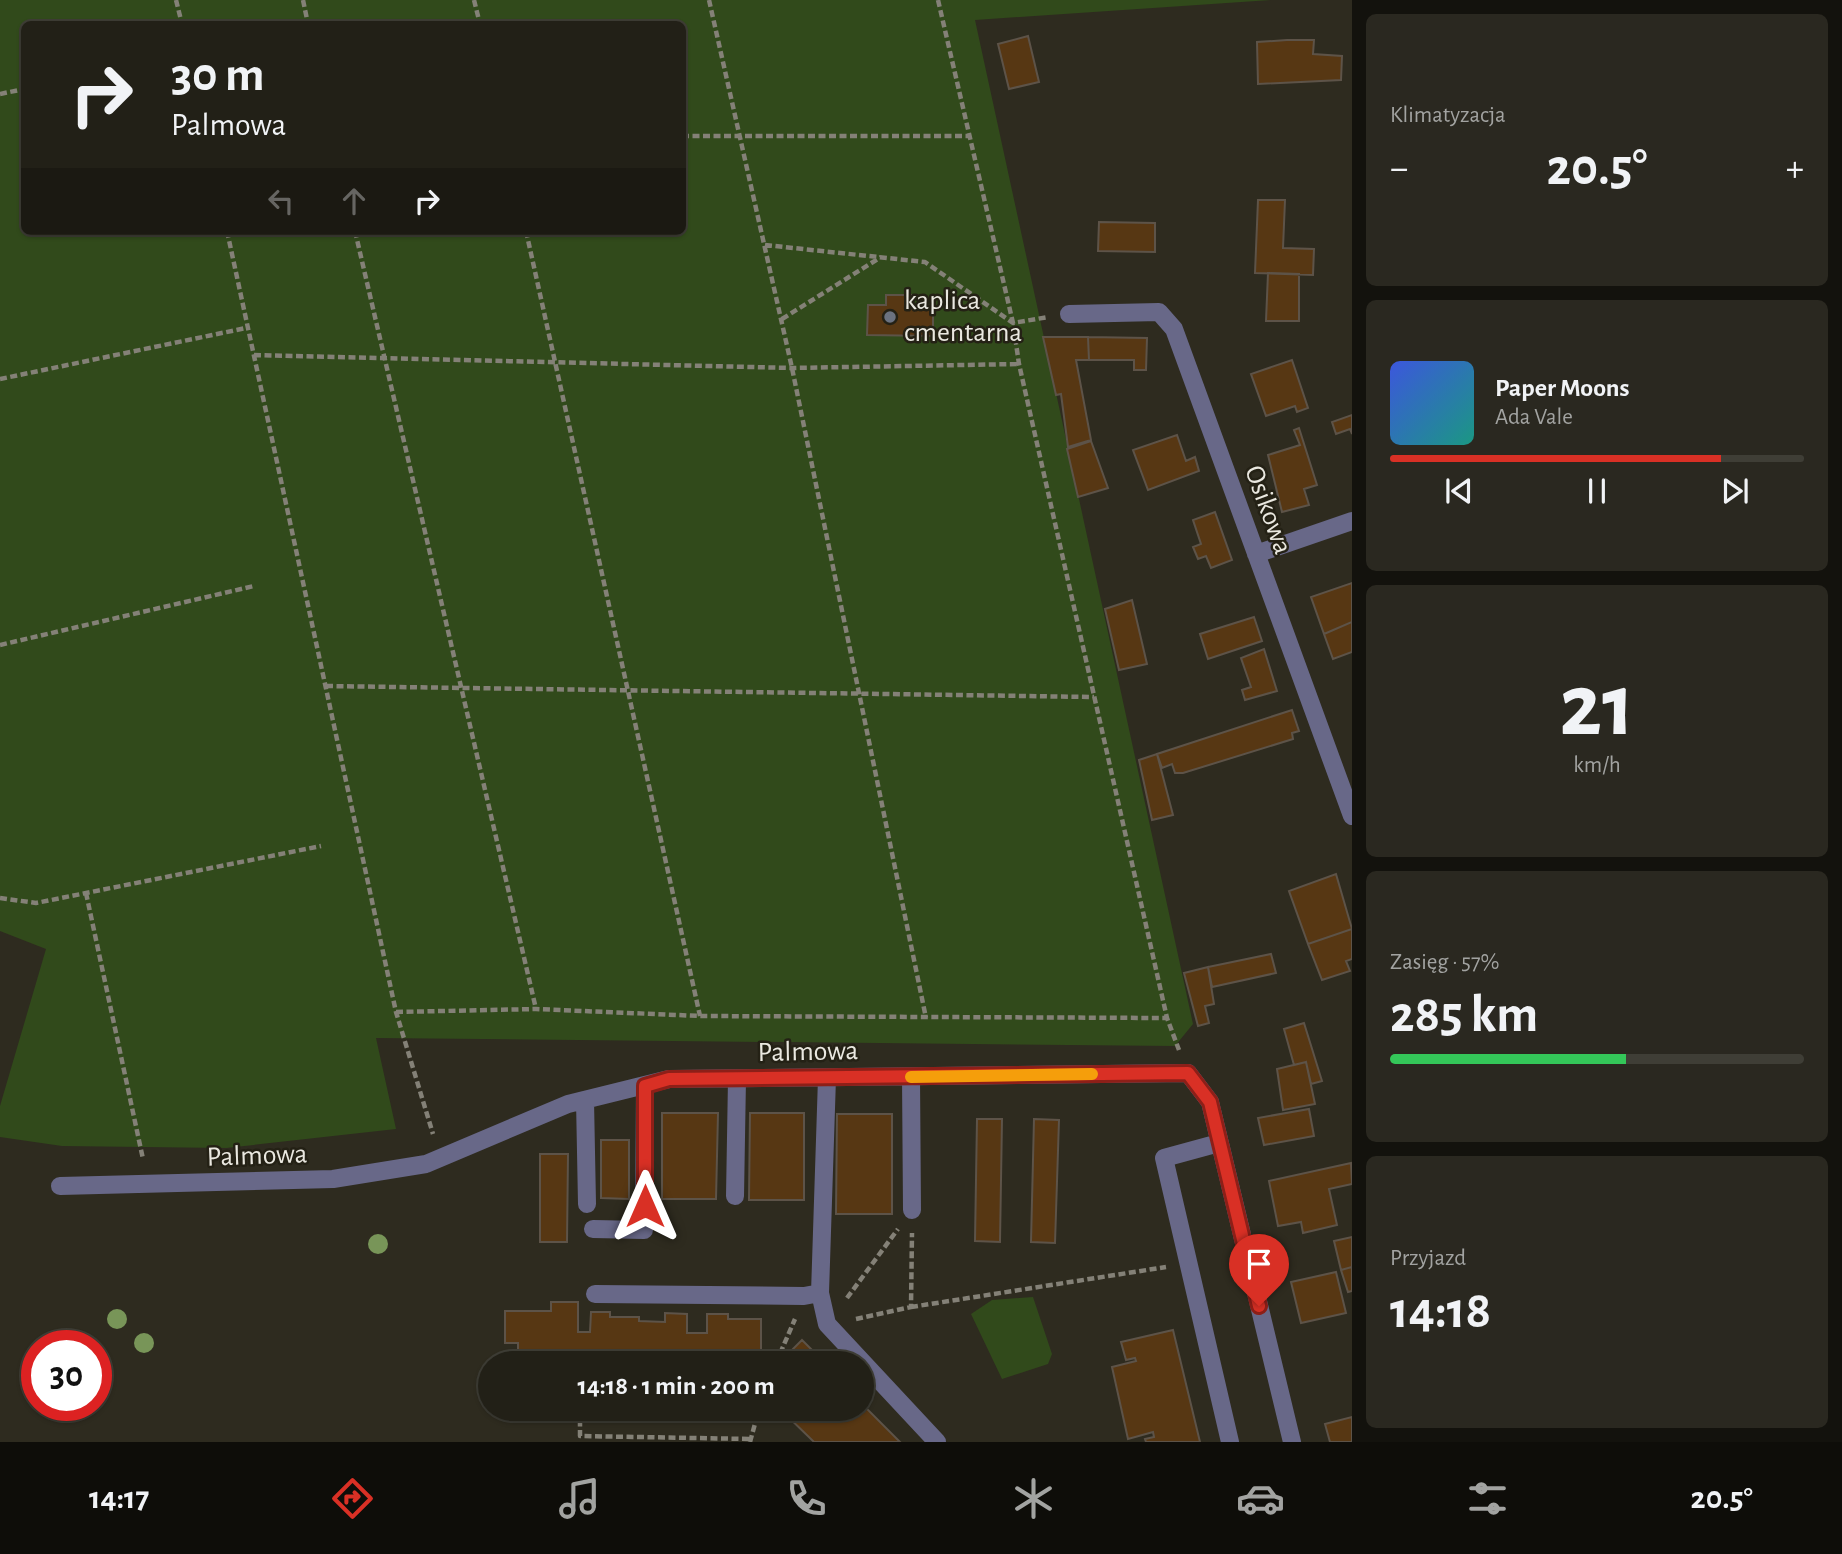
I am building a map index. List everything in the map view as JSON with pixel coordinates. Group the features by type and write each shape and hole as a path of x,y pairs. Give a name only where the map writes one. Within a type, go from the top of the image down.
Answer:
{"street":[{"name":"Osikowa","path":"1069,314 1159,312 1174,329 1352,816"},
{"path":"1256,554 1352,521"},
{"path":"1188,1073 1210,1102 1292,1442"},
{"name":"Palmowa","path":"60,1186 149,1186 333,1179 426,1164 568,1104 669,1079 1188,1073"},
{"path":"911,1077 912,1210"},
{"path":"827,1078 812,1294 827,1324 937,1442"},
{"path":"735,1196 737,1079"},
{"path":"593,1229 644,1230 645,1086"},
{"path":"585,1100 587,1204"},
{"path":"1219,1143 1164,1158 1230,1442"},
{"path":"595,1294 812,1294"}],"path":[{"path":"176,0 181,21"},
{"path":"303,0 307,21"},
{"path":"474,0 479,21"},
{"path":"709,0 782,319 926,1018"},
{"path":"938,0 1013,323 1019,364 1167,1018 1188,1073"},
{"path":"0,94 21,90"},
{"path":"686,136 969,136"},
{"path":"228,235 396,1012 441,1158"},
{"path":"356,235 536,1009"},
{"path":"527,235 700,1016"},
{"path":"765,244 925,262 1013,323 1069,314"},
{"path":"782,319 882,257"},
{"path":"0,379 246,328"},
{"path":"253,355 555,360 792,368 1019,364"},
{"path":"0,645 254,586"},
{"path":"326,686 1094,697"},
{"path":"0,898 36,903 321,846"},
{"path":"86,893 149,1186"},
{"path":"396,1012 536,1009 700,1016 1167,1018"},
{"path":"911,1307 912,1210"},
{"path":"827,1324 912,1210"},
{"path":"827,1324 911,1307 1171,1266"},
{"path":"782,1351 812,1294"},
{"path":"580,1421 580,1436 751,1440 756,1421"}],"green space":[{"path":"0,0 1271,0 975,20 1193,1024 1175,1046 376,1038 396,1129 226,1148 62,1146 0,1137 0,1106 46,949 0,931"},
{"path":"1033,1297 1052,1354 1048,1364 1002,1379 971,1314 992,1300"}],"building":[{"path":"1028,36 1039,82 1009,89 998,44"},
{"path":"1314,40 1313,54 1342,56 1341,80 1258,84 1257,42"},
{"path":"1258,200 1285,200 1283,248 1314,249 1313,275 1255,273"},
{"path":"1099,222 1155,223 1155,252 1098,251"},
{"path":"1268,273 1299,274 1299,321 1266,321"},
{"path":"886,295 912,295 911,305 933,305 933,336 867,335 868,305 886,305"},
{"path":"1043,337 1088,337 1089,360 1076,360 1091,440 1068,447 1061,394 1056,395"},
{"path":"1088,337 1147,338 1146,370 1134,370 1134,360 1089,360"},
{"path":"1292,360 1308,408 1297,412 1295,406 1266,416 1251,374"},
{"path":"1352,415 1352,434 1350,429 1336,434 1332,422"},
{"path":"1299,428 1317,485 1304,489 1309,505 1282,512 1268,455 1300,445 1294,430"},
{"path":"1177,435 1186,461 1195,457 1199,471 1148,490 1133,450"},
{"path":"1091,441 1108,488 1078,497 1067,449"},
{"path":"1215,512 1232,560 1211,568 1206,556 1198,559 1193,547 1201,544 1193,520"},
{"path":"1352,583 1352,622 1324,634 1311,597"},
{"path":"1132,600 1147,664 1119,670 1105,609"},
{"path":"1254,617 1262,641 1208,659 1200,634"},
{"path":"1352,622 1352,652 1333,659 1324,634"},
{"path":"1264,649 1277,691 1245,700 1242,690 1251,687 1241,658"},
{"path":"1292,710 1299,731 1292,733 1293,739 1183,773 1175,773 1172,764 1162,768 1157,754"},
{"path":"1157,754 1173,815 1152,820 1139,760"},
{"path":"1336,874 1352,929 1308,944 1289,891"},
{"path":"1352,929 1352,959 1346,961 1350,971 1322,980 1308,944"},
{"path":"1271,954 1276,973 1212,987 1208,967"},
{"path":"1208,967 1214,1004 1205,1006 1209,1023 1198,1026 1184,973"},
{"path":"1304,1023 1322,1081 1311,1084 1306,1062 1294,1065 1284,1029"},
{"path":"1306,1062 1315,1104 1283,1110 1277,1069"},
{"path":"1309,1109 1314,1136 1264,1145 1258,1118"},
{"path":"662,1113 718,1113 716,1199 662,1199"},
{"path":"750,1113 804,1113 804,1200 749,1200"},
{"path":"837,1114 892,1114 892,1214 836,1214"},
{"path":"977,1119 1002,1119 1000,1242 975,1241"},
{"path":"1034,1119 1059,1120 1055,1243 1031,1242"},
{"path":"601,1140 629,1140 629,1199 601,1198"},
{"path":"540,1154 568,1154 567,1242 540,1242"},
{"path":"1351,1163 1352,1184 1329,1189 1337,1225 1303,1233 1301,1222 1278,1226 1269,1181"},
{"path":"1352,1237 1352,1267 1341,1270 1334,1241"},
{"path":"1352,1267 1352,1291 1348,1292 1341,1270"},
{"path":"1336,1272 1346,1313 1301,1323 1291,1282"},
{"path":"551,1302 578,1302 578,1332 590,1332 591,1312 610,1312 610,1317 639,1317 639,1321 665,1322 665,1313 687,1314 687,1333 707,1333 707,1314 728,1314 728,1319 761,1319 761,1351 518,1351 518,1343 505,1343 505,1311 551,1311"},
{"path":"1173,1330 1200,1442 1146,1442 1145,1439 1154,1437 1153,1432 1128,1439 1112,1367 1136,1361 1135,1358 1126,1360 1121,1342"},
{"path":"802,1340 813,1351 791,1351"},
{"path":"874,1416 900,1442 814,1442 792,1421 874,1421"},
{"path":"1352,1417 1352,1442 1330,1442 1325,1424"}],"slow traffic":[{"path":"911,1077 1092,1074"}],"place":[{"name":"kaplica cmentarna","path":"890,317"}],"route":[{"path":"645,1206 645,1086 669,1079 1188,1073 1210,1102 1259,1306"}]}
